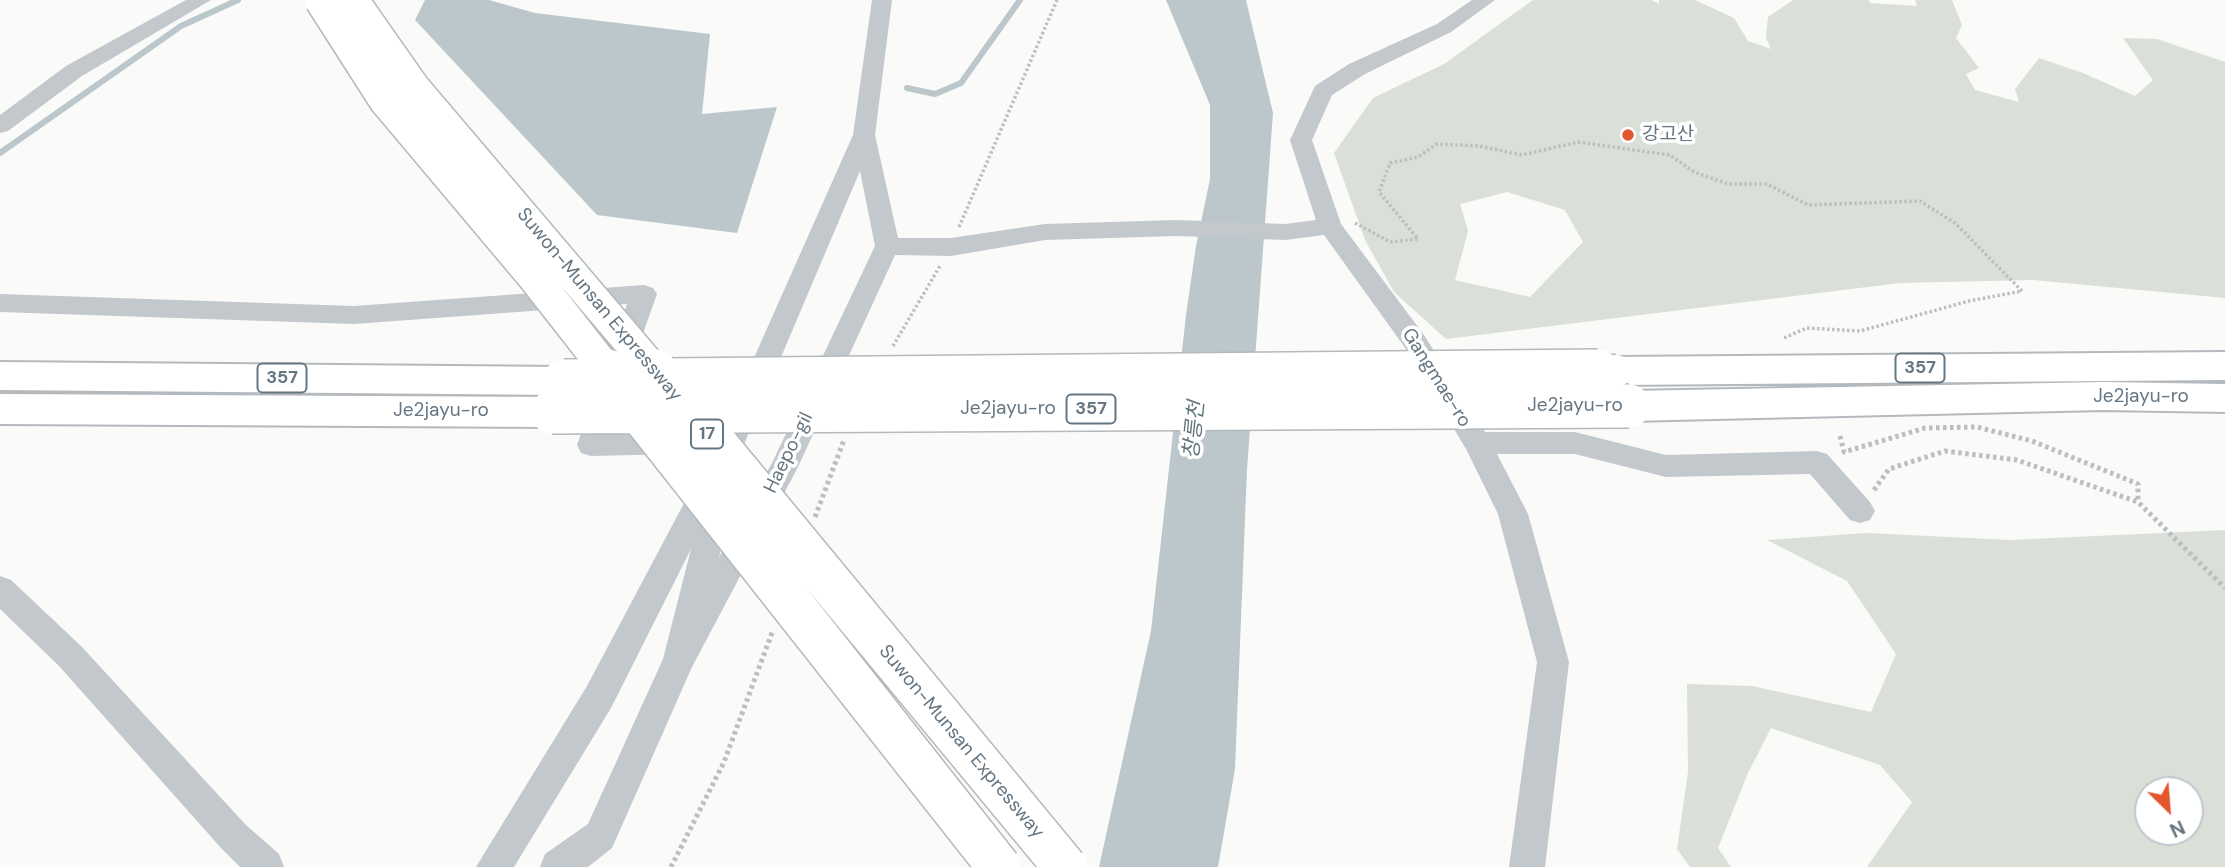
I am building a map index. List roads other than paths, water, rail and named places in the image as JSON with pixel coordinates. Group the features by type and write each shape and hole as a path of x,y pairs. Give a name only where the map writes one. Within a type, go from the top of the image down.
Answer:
{"highway":[{"name":"Suwon-Munsan Expressway","path":"321,0 385,100 533,276 999,867"},
{"name":"Suwon-Munsan Expressway","path":"352,0 413,88 568,266 1065,867"},
{"name":"Je2jayu-ro","path":"0,409 1616,371 2225,366"},
{"name":"Je2jayu-ro","path":"0,376 558,396 1629,406 2091,396 2225,398"}],"street":[{"path":"0,126 74,71 201,0"},
{"path":"494,867 599,697 731,442 864,135 882,0"},
{"name":"Gangmae-ro","path":"1485,0 1444,28 1357,69 1323,91 1301,140 1340,223 1477,443 1513,514 1553,662 1527,867"},
{"path":"864,135 887,246 951,247 1045,232 1176,228 1285,232 1340,223"},
{"name":"Haepo-gil","path":"558,867 600,835 679,659 783,467 887,246"},
{"path":"0,303 354,315 644,294 591,445 731,442"},
{"path":"679,659 731,442"},
{"path":"1477,443 1575,443 1666,466 1818,462 1860,511"},
{"path":"0,589 70,656 234,837 266,867"}],"water":[{"path":"425,0 489,0 535,13 710,34 702,114 777,107 737,233 597,215 415,20"},
{"name":"창릉천","path":"1166,0 1246,0 1273,113 1247,469 1235,769 1218,867 1099,867 1151,631 1186,315 1196,246 1210,179 1210,105"}],"waterway":[{"path":"0,153 181,26 238,0"},
{"path":"907,88 935,94 961,83 1020,0"}],"place":[{"name":"강고산","path":"1628,135"}]}
